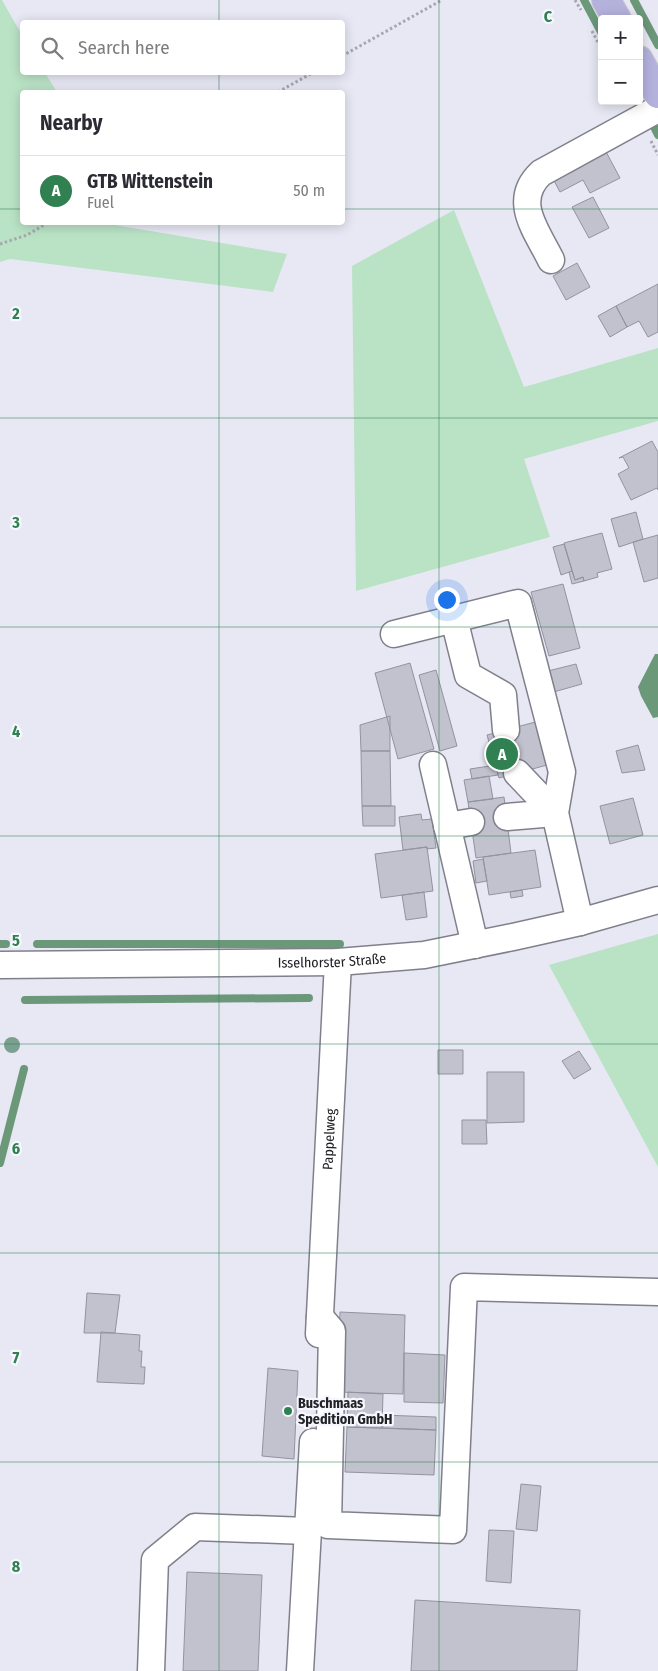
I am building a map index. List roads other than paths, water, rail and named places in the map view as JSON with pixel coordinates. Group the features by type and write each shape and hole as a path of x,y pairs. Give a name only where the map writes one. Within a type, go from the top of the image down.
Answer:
{"main road":[{"path":"606,0 614,15"},
{"path":"643,67 658,94"}],"street":[{"path":"552,260 526,209 527,194 533,181 541,173 658,109"},
{"path":"394,634 518,603 562,772 555,812 580,922"},
{"path":"454,619 468,675 503,695 540,687"},
{"path":"503,695 506,730"},
{"path":"433,765 459,824 475,945"},
{"path":"517,773 555,812"},
{"path":"507,817 555,812"},
{"name":"Isselhorster Straße","path":"0,965 338,962 424,955 580,922 658,900"},
{"name":"Pappelweg","path":"300,1671 338,962"},
{"path":"320,1317 332,1331 328,1525 453,1530 464,1287 658,1292"},
{"path":"150,1671 155,1560 195,1527 307,1531"}],"waterway":[{"path":"584,0 598,26"},
{"path":"634,0 658,45"},
{"path":"652,123 658,135"},
{"path":"0,944 6,944"},
{"path":"37,944 340,944"},
{"path":"25,1000 309,998"},
{"path":"0,1163 24,1069"}],"tunnel":[{"path":"506,730 517,773"},
{"path":"471,822 507,817"}],"place":[{"name":"GTB Wittenstein","path":"502,754"},
{"name":"Buschmaas Spedition GmbH","path":"288,1411"}]}
